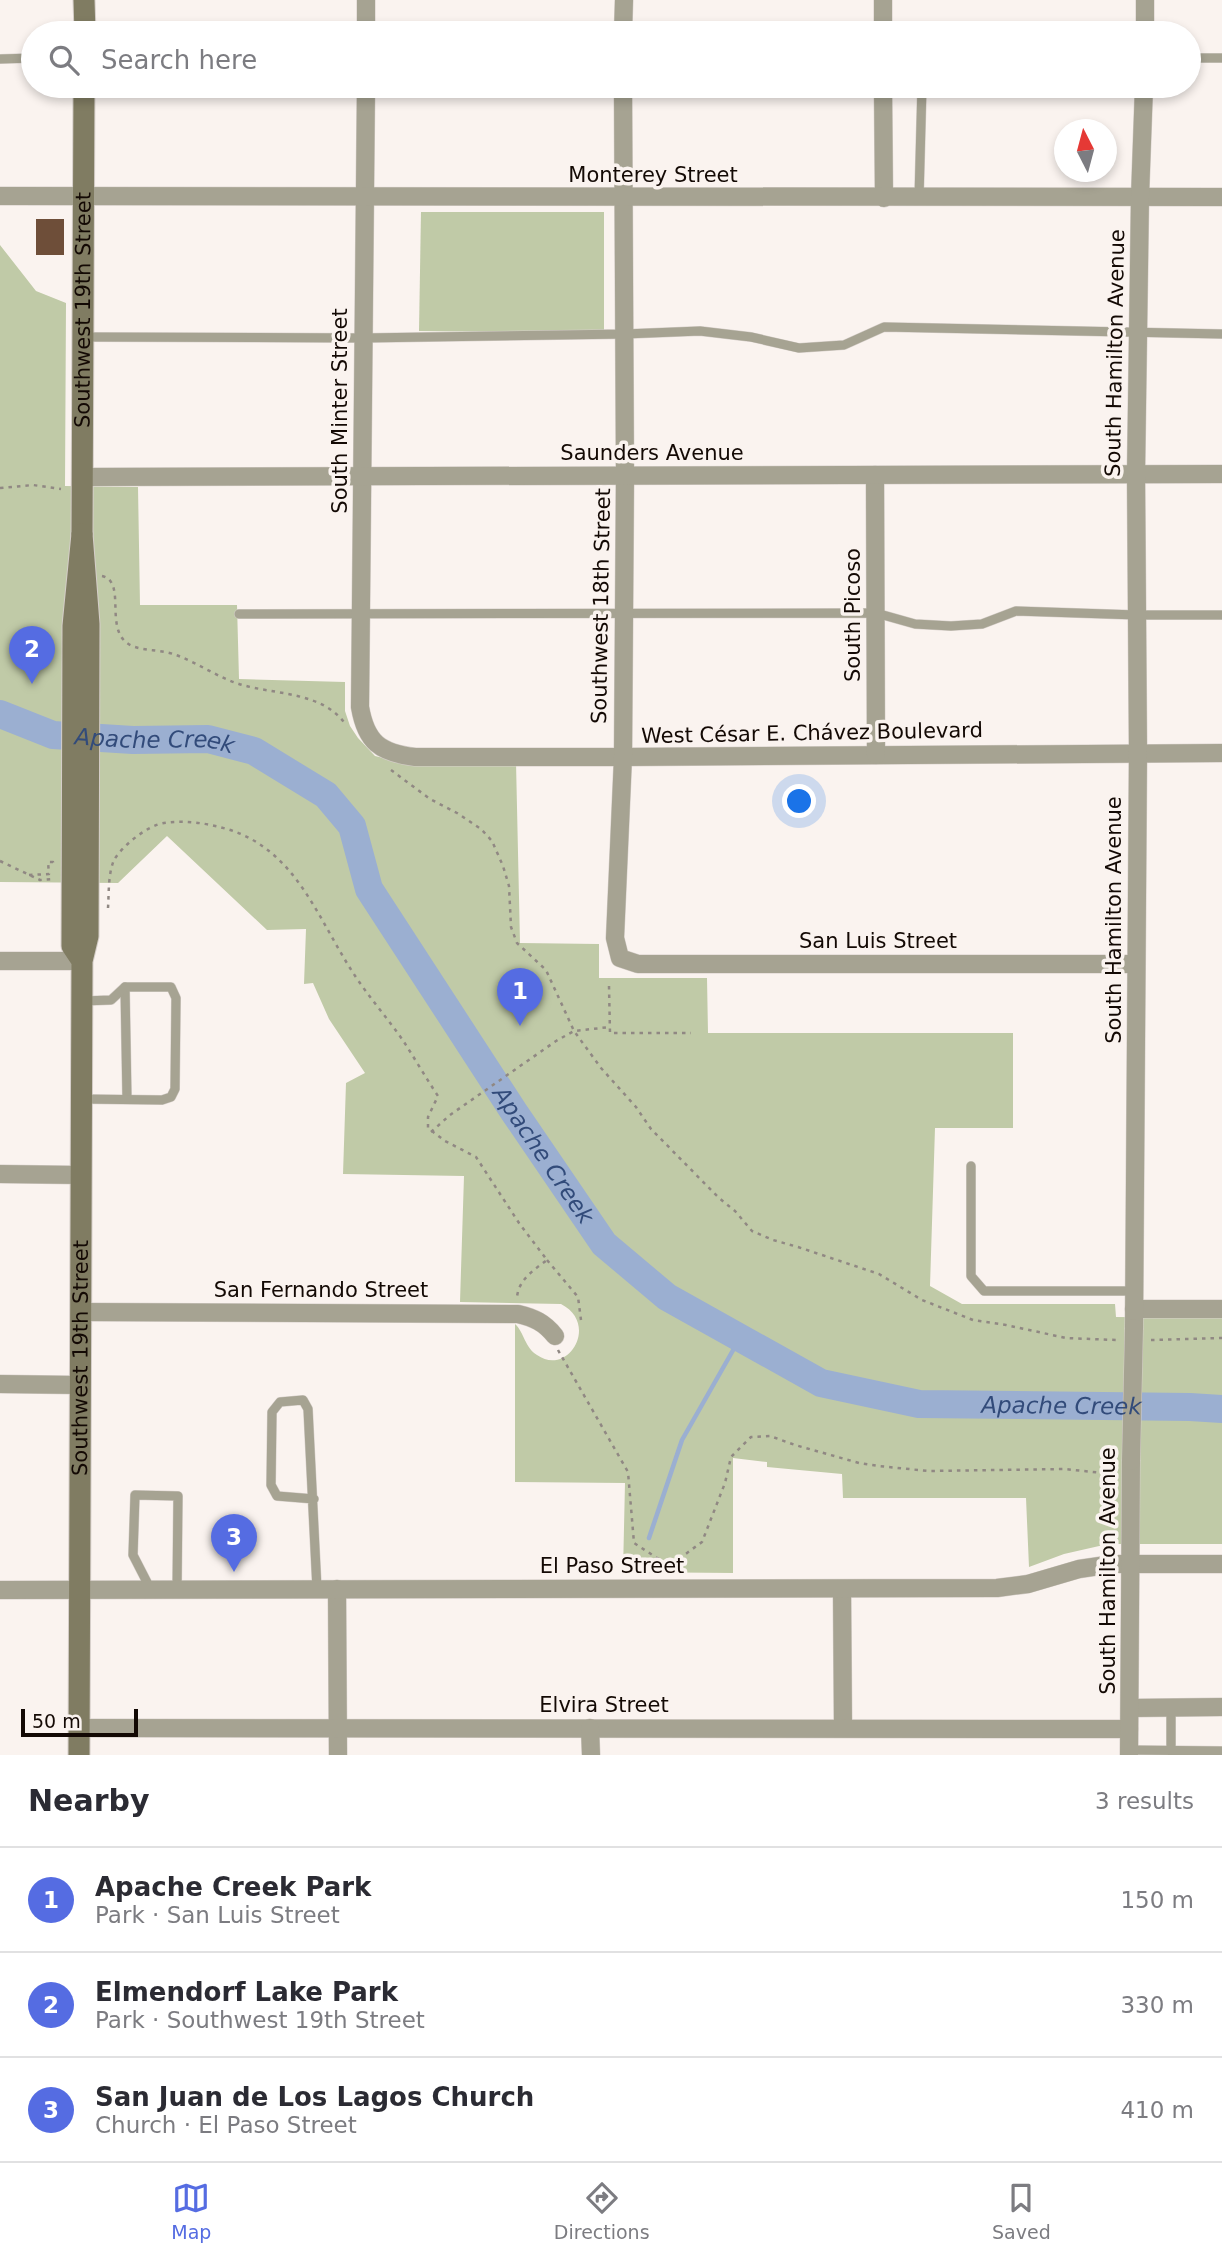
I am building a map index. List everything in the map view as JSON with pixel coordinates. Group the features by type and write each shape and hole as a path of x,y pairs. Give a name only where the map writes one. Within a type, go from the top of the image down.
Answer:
{"street":[{"path":"85,0 85,21"},
{"path":"366,0 366,21"},
{"path":"624,0 624,21"},
{"path":"883,0 883,21"},
{"path":"1145,0 1145,21"},
{"name":"Southwest 19th Street","path":"79,1755 82,961 88,936 80,798 81,687 89,624 82,534 84,98"},
{"name":"South Minter Street","path":"366,98 360,707 362,722 368,734"},
{"name":"Southwest 18th Street","path":"620,958 615,938 623,757 623,98"},
{"path":"883,98 884,198"},
{"name":"South Hamilton Avenue","path":"1129,1753 1138,752 1136,474 1144,98"},
{"name":"Monterey Street","path":"0,196 1222,197"},
{"name":"Saunders Avenue","path":"82,477 1222,474"},
{"name":"South Picoso","path":"875,475 876,755"},
{"name":"West César E. Chávez Boulevard","path":"368,734 378,746 388,752 406,756 1222,752"},
{"name":"San Luis Street","path":"620,958 638,964 1136,964"},
{"path":"0,961 82,961"},
{"path":"0,1174 81,1175"},
{"path":"1134,1300 1222,1309"},
{"name":"San Fernando Street","path":"81,1312 518,1314 536,1318 555,1336"},
{"path":"0,1384 80,1385"},
{"name":"El Paso Street","path":"0,1590 997,1588 1028,1584 1079,1569 1130,1564 1222,1564"},
{"path":"337,1589 338,1755"},
{"path":"842,1589 843,1728"},
{"path":"1130,1708 1222,1707"},
{"name":"Elvira Street","path":"79,1728 1129,1729"},
{"path":"590,1728 590,1755"}],"lane":[{"path":"0,59 21,58"},
{"path":"1201,58 1222,58"},
{"path":"919,198 922,98"},
{"path":"83,337 364,338 700,331 751,337 799,348 844,345 884,327 1222,334"},
{"path":"239,614 876,613 915,624 951,625 982,624 1016,611 1222,615"},
{"path":"81,1099 162,1100 171,1097 175,1089 176,999 171,987 125,987 111,1000 82,1001"},
{"path":"125,987 127,1099"},
{"path":"971,1166 971,1276 984,1291 1134,1300"},
{"path":"314,1499 277,1496 271,1485 272,1412 280,1402 303,1400 308,1409 314,1499 317,1589"},
{"path":"151,1590 133,1555 135,1495 178,1496 177,1590"},
{"path":"1171,1707 1171,1751"},
{"path":"1129,1753 1222,1751"}],"path":[{"path":"0,488 33,485 61,489"},
{"path":"99,576 107,577 114,588 118,630 129,645 175,654 235,683 321,704 333,709 345,722 349,733"},
{"path":"389,768 430,799 481,830 492,841 509,886 511,927 517,943 546,970 574,1031 651,1129 752,1231 879,1275 922,1300 973,1320 1066,1338 1222,1338"},
{"path":"108,910 115,860 147,828 160,823 216,826 244,835 265,846 279,858 316,907 351,970 404,1042 438,1096 428,1117 428,1128 476,1157 519,1223 578,1297 581,1320"},
{"path":"0,861 40,880 61,879"},
{"path":"29,874 49,874 48,862 53,862 54,879"},
{"path":"610,986 610,1033 691,1033"},
{"path":"432,1132 450,1115 556,1041 574,1031 610,1027"},
{"path":"517,1300 519,1287 527,1276 547,1260"},
{"path":"555,1336 557,1350 628,1472 634,1544 671,1567"},
{"path":"663,1588 676,1560 702,1542 725,1483 731,1457 751,1437 762,1435 859,1463 928,1471 1131,1468"}],"green space":[{"path":"421,212 604,212 604,333 419,331"},
{"path":"0,245 36,291 66,303 65,486 138,487 140,605 237,605 239,679 345,682 345,711 350,726 375,756 396,761 516,762 520,943 599,944 599,978 707,978 708,1033 1013,1033 1013,1128 935,1128 930,1286 962,1304 1115,1304 1116,1317 1222,1318 1222,1544 1108,1544 1064,1554 1029,1567 1026,1498 843,1498 842,1474 767,1467 767,1462 733,1458 733,1573 623,1572 625,1483 515,1482 515,1324 533,1352 549,1360 568,1354 579,1335 578,1324 572,1313 561,1304 460,1302 464,1176 343,1174 346,1083 365,1073 329,1019 313,983 304,984 306,929 267,930 167,836 118,883 0,882"}],"building":[{"path":"36,219 64,219 64,255 36,255"}],"waterway":[{"name":"Apache Creek","path":"0,714 53,735 133,740 208,739 254,751 326,795 352,826 369,889 514,1112 604,1244 667,1297 821,1383 919,1404 1222,1409"},
{"path":"649,1538 682,1440 740,1338"}],"place":[{"name":"Elmendorf Lake Park","path":"32,684"},
{"name":"Apache Creek Park","path":"520,1026"},
{"name":"San Juan de Los Lagos Church","path":"234,1572"}]}
